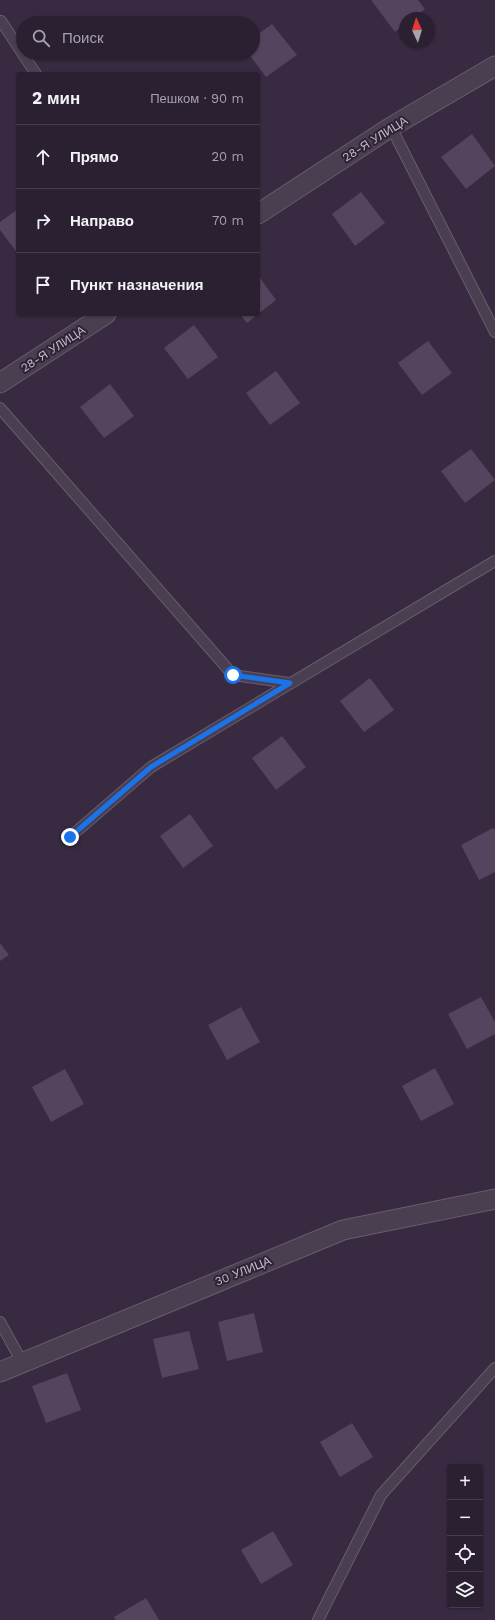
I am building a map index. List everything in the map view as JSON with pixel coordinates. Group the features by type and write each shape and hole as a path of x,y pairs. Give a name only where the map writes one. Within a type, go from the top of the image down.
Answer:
{"street":[{"name":"28-Я УЛИЦА","path":"260,213 391,127 495,66"},
{"name":"28-Я УЛИЦА","path":"0,383 103,316"},
{"name":"30 УЛИЦА","path":"0,1372 343,1230 495,1199"}],"lane":[{"path":"0,21 16,45"},
{"path":"26,60 35,72"},
{"path":"391,127 495,332"},
{"path":"0,408 233,675 290,683"},
{"path":"70,837 151,767 495,561"},
{"path":"0,1322 22,1362"},
{"path":"318,1620 381,1495 495,1368"}],"building":[{"path":"371,0 418,0 425,9 421,12 399,12 399,29 395,32"},
{"path":"272,24 297,55 266,77 253,60 260,60 260,33"},
{"path":"472,134 495,166 466,189 441,157"},
{"path":"361,192 385,223 355,246 332,214"},
{"path":"16,210 16,251 0,230 0,222"},
{"path":"260,278 276,300 260,312"},
{"path":"242,316 256,316 247,323"},
{"path":"194,325 218,357 188,379 164,348"},
{"path":"428,341 452,373 422,395 398,363"},
{"path":"276,371 300,403 270,425 246,393"},
{"path":"110,384 134,416 104,438 80,407"},
{"path":"471,449 495,480 465,503 441,471"},
{"path":"370,678 394,710 364,732 340,701"},
{"path":"282,736 306,767 276,790 252,758"},
{"path":"190,814 213,846 183,868 160,836"},
{"path":"493,828 495,830 495,872 479,880 461,845"},
{"path":"0,943 9,955 0,961"},
{"path":"481,997 495,1022 495,1034 467,1049 448,1014"},
{"path":"241,1007 260,1042 227,1060 208,1025"},
{"path":"435,1068 454,1104 421,1121 402,1086"},
{"path":"65,1069 84,1104 51,1122 32,1087"},
{"path":"254,1313 263,1352 227,1361 218,1322"},
{"path":"189,1331 199,1369 162,1378 153,1339"},
{"path":"67,1373 81,1410 46,1423 32,1386"},
{"path":"352,1423 373,1457 340,1477 320,1442"},
{"path":"273,1531 293,1565 261,1584 241,1550"},
{"path":"146,1598 159,1620 116,1620 114,1617"}],"route":[{"path":"70,837 151,767 290,683 233,675"}]}
